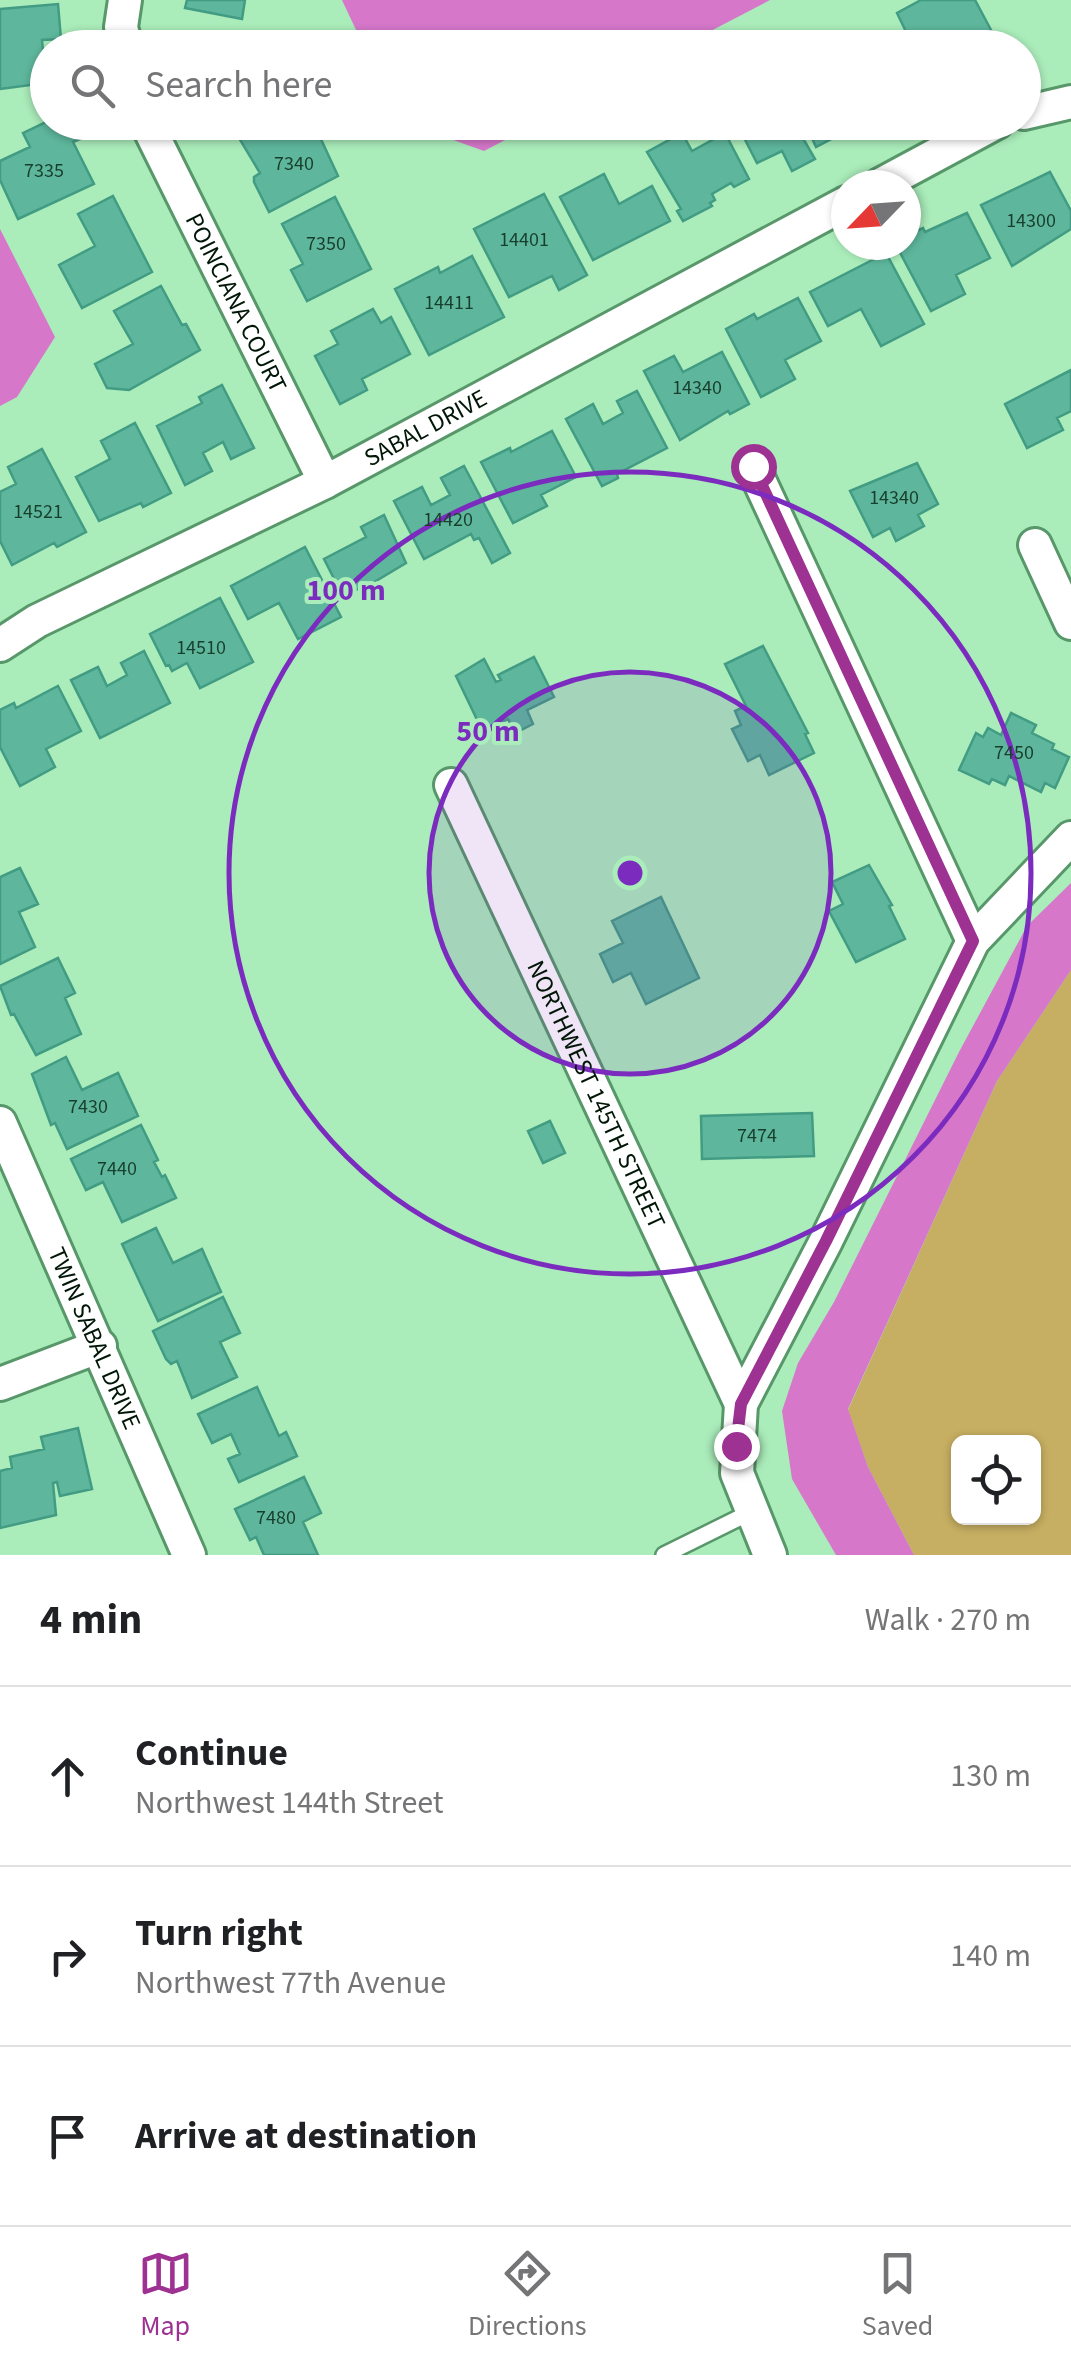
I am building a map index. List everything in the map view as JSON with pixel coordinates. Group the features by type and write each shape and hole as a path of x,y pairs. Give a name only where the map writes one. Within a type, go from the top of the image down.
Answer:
{"street":[{"path":"122,30 126,0"},
{"path":"1041,109 1071,102"},
{"name":"POINCIANA COURT","path":"155,140 325,482"},
{"path":"908,170 964,140"},
{"name":"SABAL DRIVE","path":"0,645 37,622 325,482 831,211"},
{"path":"753,466 973,941"},
{"path":"1035,545 1071,623"},
{"name":"NORTHWEST 145TH STREET","path":"451,785 741,1404"},
{"path":"770,1555 736,1474 741,1404 973,941 1071,838"},
{"name":"TWIN SABAL DRIVE","path":"0,1122 8,1166 100,1346 189,1555"},
{"path":"0,1384 100,1346"}],"lane":[{"path":"664,1555 751,1512"}],"shaded area":[{"path":"342,0 770,0 713,30 356,30"},
{"path":"453,140 505,140 484,151"},
{"path":"0,229 55,337 17,397 0,406"},
{"path":"1071,883 1071,970 997,1081 848,1409 868,1467 914,1555 836,1555 792,1479 782,1411 798,1363 834,1302 1027,926"},
{"path":"1071,970 1071,1555 914,1555 868,1467 848,1410 997,1081"}],"building":[{"path":"187,0 245,0 242,19 185,8"},
{"path":"921,0 975,0 991,30 905,30 897,13"},
{"path":"58,4 60,30 30,30 30,85 0,89 0,9"},
{"path":"30,130 30,140 78,140 73,142 94,184 18,219 0,180 0,161 30,147 23,133"},
{"path":"240,140 321,140 338,176 269,212 254,182 260,173"},
{"path":"669,140 686,140 692,151 712,140 729,140 749,179 734,187 731,183 712,194 712,206 683,221 677,211 681,209 647,152"},
{"path":"745,140 804,140 815,159 792,171 782,151 757,163"},
{"path":"1050,172 1071,211 1071,229 1012,266 981,205"},
{"path":"604,174 619,204 652,186 670,221 593,260 560,197"},
{"path":"544,194 587,275 559,290 552,276 509,297 474,229"},
{"path":"113,196 152,272 82,308 59,265 95,246 78,214"},
{"path":"335,197 371,269 307,301 291,270 303,264 282,224"},
{"path":"967,213 990,258 956,275 965,294 931,311 904,260 921,260 921,229 925,232"},
{"path":"472,256 504,317 429,355 395,289 438,267 440,273"},
{"path":"872,260 890,260 924,324 881,346 861,309 828,326 810,292"},
{"path":"161,286 200,350 129,390 107,388 95,364 133,344 114,311"},
{"path":"798,298 821,341 785,360 795,379 761,397 726,329 754,314 757,319"},
{"path":"373,309 381,323 391,317 410,354 362,379 367,390 340,404 315,356 338,344 331,331"},
{"path":"722,352 749,404 730,414 728,411 680,440 644,371 674,356 683,372"},
{"path":"1071,370 1071,411 1057,418 1063,430 1027,448 1005,404"},
{"path":"222,385 254,448 231,459 223,442 203,453 212,471 185,485 157,426 202,403 199,397"},
{"path":"637,391 667,448 602,486 566,419 593,404 603,424 623,413 617,401"},
{"path":"135,423 171,493 99,521 76,477 110,459 101,441"},
{"path":"552,431 576,477 541,495 547,506 513,523 481,462"},
{"path":"42,449 86,532 12,565 0,541 0,492 16,484 8,467"},
{"path":"917,463 938,504 918,515 924,526 896,541 890,528 873,537 850,491"},
{"path":"464,466 510,553 492,563 479,538 474,540 471,534 424,559 394,501 422,487 431,505 450,495 441,478"},
{"path":"384,515 406,563 361,590 343,596 324,559 366,537 361,527"},
{"path":"305,547 341,617 298,639 279,603 248,619 231,586"},
{"path":"220,598 253,662 200,688 187,663 172,671 166,666 150,634"},
{"path":"763,646 808,733 805,734 814,753 769,775 760,755 748,761 732,729 741,725 735,711 746,706 725,664"},
{"path":"144,651 170,703 100,738 71,680 98,667 107,686 127,675 121,663"},
{"path":"534,657 554,697 527,710 533,724 515,733 508,719 483,732 456,676 484,659 496,682 501,680 498,675"},
{"path":"58,686 81,731 46,749 55,767 20,786 0,747 0,710 14,703 16,708"},
{"path":"1011,713 1036,725 1032,733 1069,757 1055,788 1045,783 1041,792 1009,776 1005,785 992,779 989,784 959,770 976,733 983,737 988,728 1001,735"},
{"path":"869,865 892,905 889,906 905,939 856,962 829,911 843,904 832,882"},
{"path":"20,868 38,904 19,912 35,947 0,964 0,877"},
{"path":"661,897 699,978 646,1004 631,973 613,982 600,954 623,943 612,921"},
{"path":"58,958 75,993 65,998 81,1034 36,1055 14,1014 11,1015 0,986"},
{"path":"66,1057 82,1090 118,1073 138,1116 67,1149 55,1123 51,1125 32,1074"},
{"path":"812,1113 814,1156 702,1159 701,1116"},
{"path":"550,1121 565,1153 543,1163 528,1131"},
{"path":"141,1125 158,1160 154,1162 176,1198 122,1222 103,1182 86,1190 71,1159"},
{"path":"156,1228 173,1263 202,1249 221,1292 158,1321 122,1244"},
{"path":"223,1297 240,1333 220,1342 237,1377 192,1398 177,1361 171,1364 166,1359 153,1331"},
{"path":"257,1387 279,1436 286,1432 297,1456 239,1482 228,1459 240,1454 231,1434 212,1443 198,1414"},
{"path":"78,1428 92,1489 60,1496 57,1482 53,1483 56,1515 0,1528 0,1471 12,1468 10,1457 44,1449 41,1437"},
{"path":"304,1477 321,1513 303,1522 318,1555 264,1555 256,1537 250,1540 235,1509"}],"route":[{"path":"736,1446 741,1404 973,941 753,466"}]}
